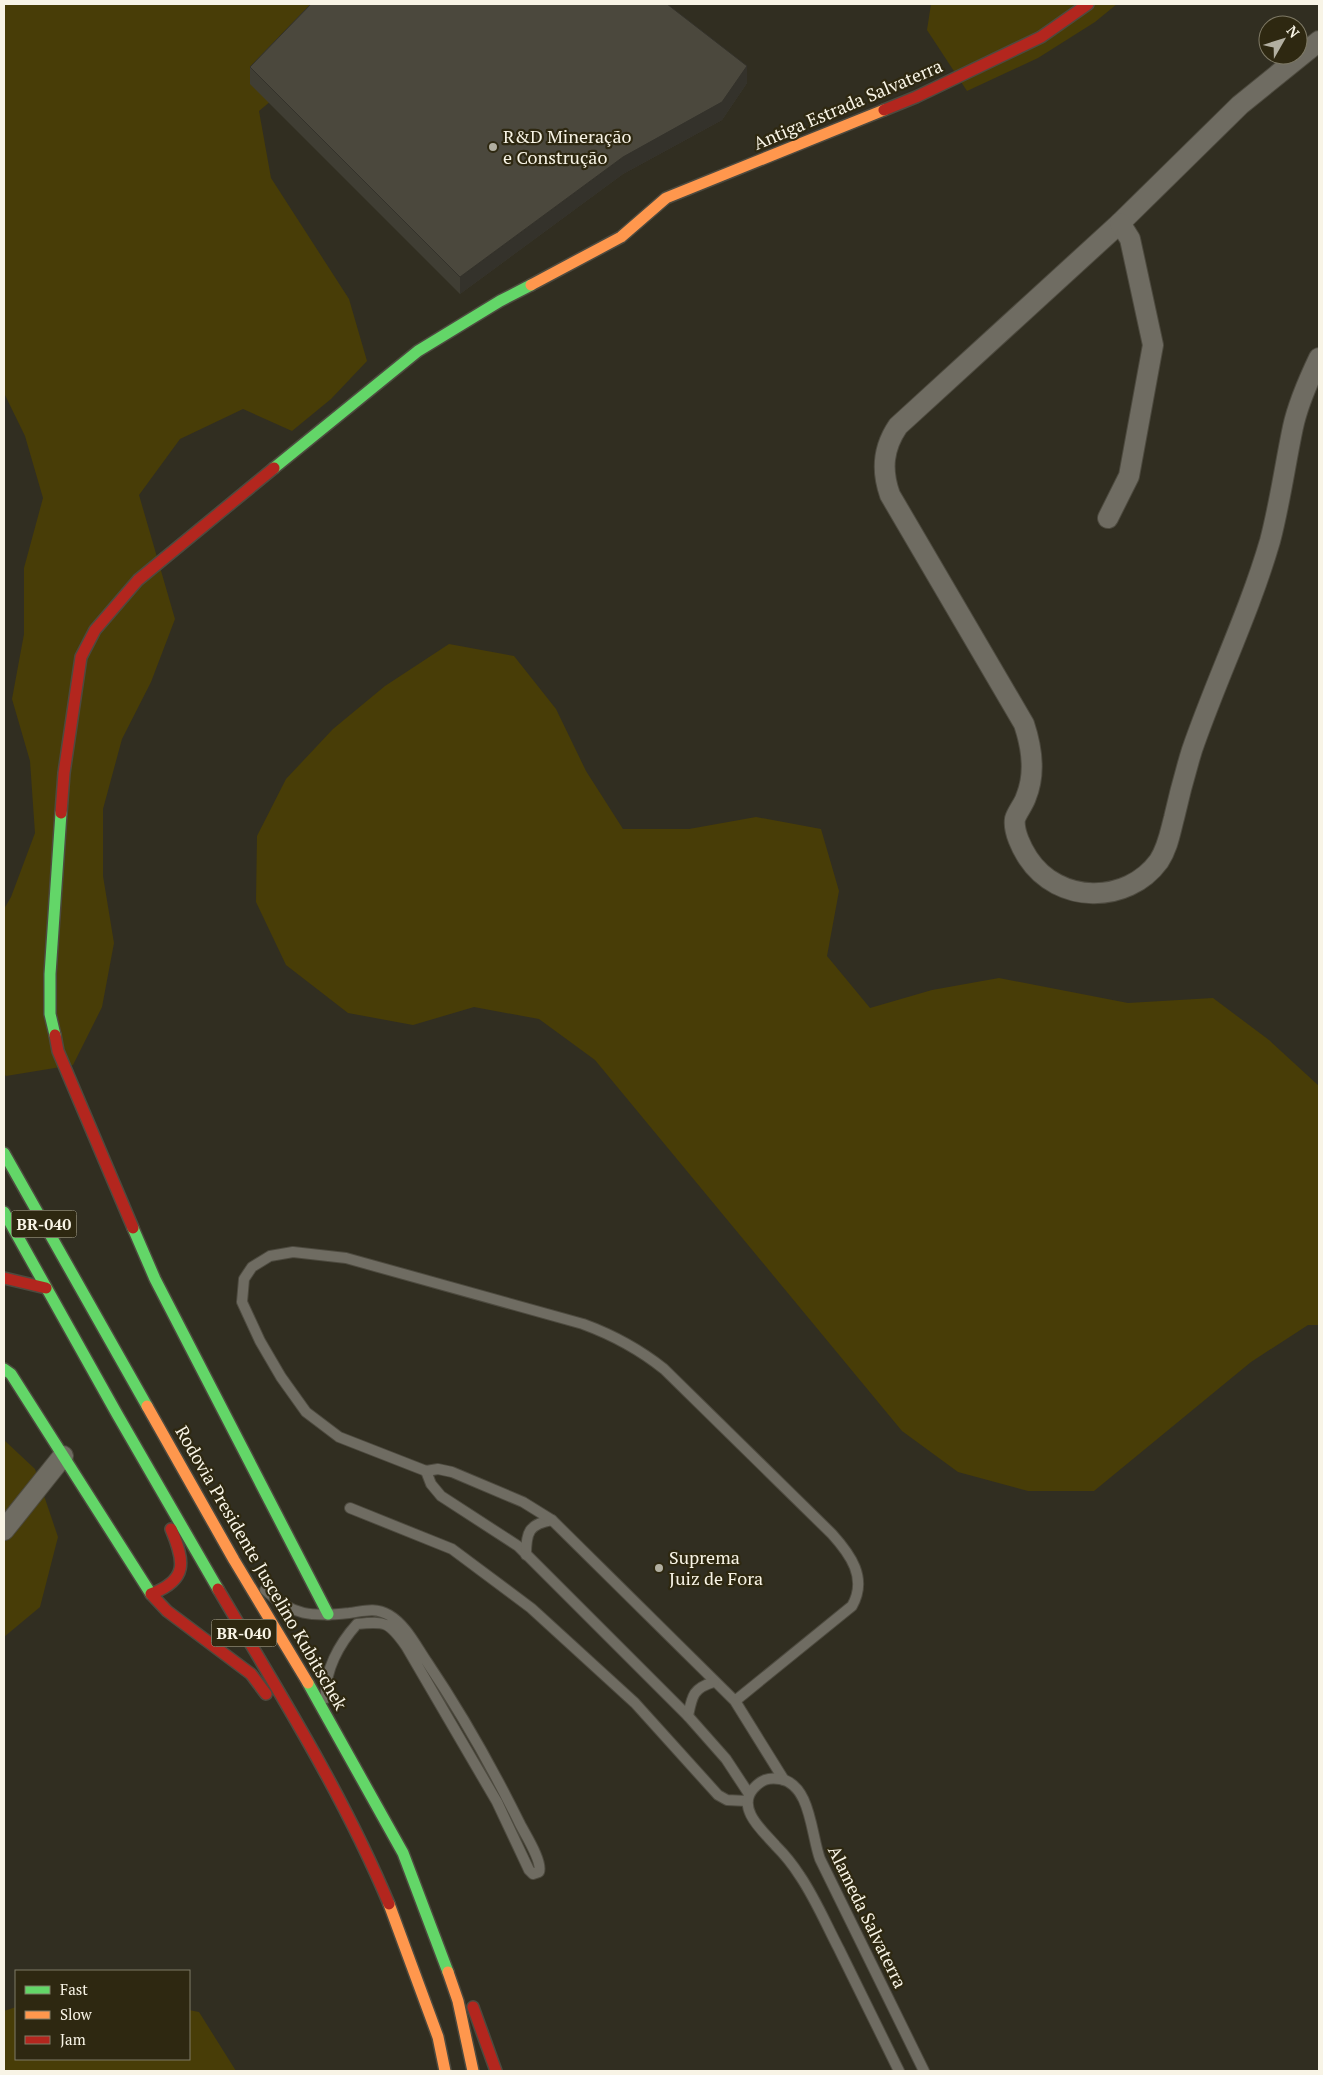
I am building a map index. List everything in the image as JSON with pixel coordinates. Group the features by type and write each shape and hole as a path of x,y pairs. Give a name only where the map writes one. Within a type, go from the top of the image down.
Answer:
{"main road":[{"name":"Antiga Estrada Salvaterra","path":"328,1614 155,1279 58,1051 50,1014 54,919 64,773 81,657 95,630 138,580 418,352 500,301 622,237 666,198 916,97 1041,37 1088,4"},
{"name":"Rodovia Presidente Juscelino Kubitschek","path":"4,1153 234,1560 327,1714 403,1853 426,1910 458,2001 473,2071"},
{"name":"BR-040","path":"4,1212 117,1414 336,1791 374,1868 399,1927 438,2037 446,2071"},
{"path":"4,1278 46,1288"},
{"path":"4,1368 11,1374 152,1594 167,1612 251,1674 336,1791"},
{"path":"117,1414 175,1536 181,1555 183,1568 177,1580 165,1590 152,1594"},
{"path":"426,1910 466,1991 496,2071"}],"street":[{"path":"1319,41 1240,105 1120,223 898,426 884,458 884,471 890,495 1024,724 1032,752 1032,766 1028,794 1015,819 1017,833 1022,846 1033,864 1048,879 1060,886 1088,894 1101,894 1122,889 1151,870 1166,848 1192,750 1258,581 1280,502 1293,426 1319,358"},
{"path":"1108,518 1129,476 1153,345 1130,240 1120,223"},
{"path":"4,1530 63,1456"}],"lane":[{"name":"Alameda Salvaterra","path":"735,1701 852,1606 857,1597 857,1575 854,1563 847,1551 832,1534 664,1369 642,1352 612,1335 583,1324 346,1258 293,1252 270,1256 252,1267 244,1279 242,1302 260,1341 281,1377 306,1412 338,1437 426,1471 438,1469 452,1472 523,1502 552,1520 735,1701 784,1780 797,1789 807,1808 820,1859 924,2071"},
{"path":"426,1471 430,1484 442,1496 518,1546 688,1716 726,1759 748,1798 752,1818 762,1832 786,1857 810,1891 900,2071"},
{"path":"350,1508 452,1549 531,1608 628,1696 718,1795 728,1800 748,1798 766,1779 784,1780"},
{"path":"526,1555 526,1540 529,1531 538,1522 552,1520"},
{"path":"234,1560 276,1602 286,1608 306,1614 349,1613 367,1609 381,1611 395,1618 410,1637 460,1712 497,1777 540,1864 538,1874 533,1874 529,1870 497,1802 406,1646 396,1632 387,1625 377,1622 357,1624 345,1637 329,1672 326,1692 327,1714"},
{"path":"349,1613 357,1624"},
{"path":"688,1716 696,1690 703,1685 714,1682"}],"shaded area":[{"path":"4,4 396,4 363,24 259,111 271,178 349,299 367,361 331,399 292,431 243,409 180,439 139,495 175,619 151,682 122,739 103,809 103,876 114,943 102,1007 73,1065 6,1076 4,1074 4,909 11,897 35,833 30,761 12,699 24,634 24,568 43,498 25,436 4,393"},
{"path":"931,4 1117,4 1095,22 1038,58 967,91 927,30"},
{"path":"449,644 514,656 556,709 586,771 623,829 689,829 756,817 821,829 839,891 827,956 870,1008 932,990 999,978 1128,1003 1213,998 1269,1040 1319,1086 1319,1325 1308,1325 1251,1362 1094,1491 1028,1491 958,1472 902,1431 595,1060 539,1019 474,1007 413,1025 348,1013 286,965 256,902 257,836 286,779 333,729 385,686"},
{"path":"4,1440 35,1469 58,1537 40,1607 4,1637"},
{"path":"15,2007 15,2060 190,2060 190,2010 199,2012 236,2071 4,2071 4,2011"}],"building":[{"name":"R&D Mineração e Construção","path":"311,4 667,4 747,66 722,102 623,157 460,277 250,67"}],"traffic: fast":[{"path":"274,468 418,351 500,301 531,285"},
{"path":"55,1035 50,1014 50,974 61,813"},
{"path":"4,1153 147,1406"},
{"path":"4,1212 218,1589"},
{"path":"133,1228 155,1279 328,1614"},
{"path":"4,1369 11,1374 151,1594"},
{"path":"308,1683 403,1853 448,1972"}],"traffic: slow":[{"path":"531,285 621,237 666,198 884,110"},
{"path":"147,1406 234,1560 308,1683"},
{"path":"389,1904 438,2037 445,2071"},
{"path":"448,1972 458,2001 473,2071"}],"traffic: jam":[{"path":"884,110 916,97 1041,37 1088,4"},
{"path":"61,813 64,773 81,657 95,630 138,580 274,468"},
{"path":"55,1035 58,1051 133,1228"},
{"path":"4,1278 46,1288"},
{"path":"171,1529 179,1551 180,1569 172,1583 151,1594 167,1611 251,1674 266,1694"},
{"path":"218,1589 331,1783 389,1904"},
{"path":"473,2007 496,2071"}],"place":[{"name":"R&D Mineração e Construção","path":"493,147"},
{"name":"Suprema Juiz de Fora","path":"659,1568"}]}
